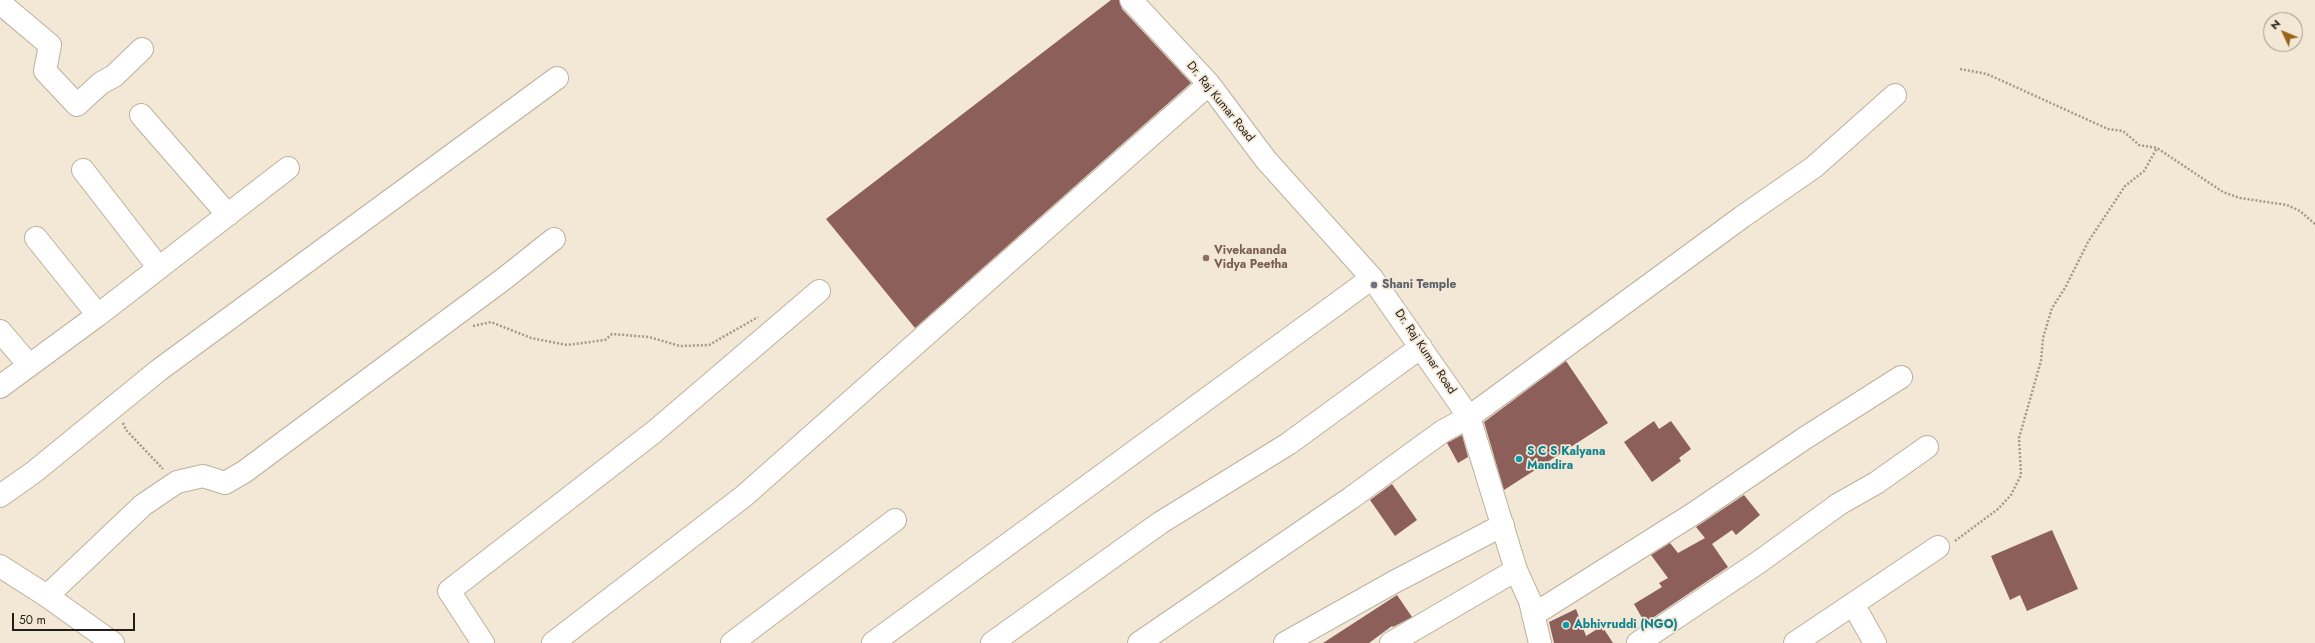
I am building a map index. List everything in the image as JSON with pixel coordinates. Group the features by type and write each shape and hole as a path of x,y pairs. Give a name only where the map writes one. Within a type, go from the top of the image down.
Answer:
{"street":[{"name":"Dr. Raj Kumar Road","path":"1131,0 1209,84 1266,160 1372,278 1469,417 1516,570 1530,601 1540,643"},
{"path":"0,3 50,45 45,71 77,105 101,83 114,76 142,49"},
{"path":"0,496 34,472 159,370 557,78"},
{"path":"553,643 744,496 1209,84"},
{"path":"1138,643 1351,498 1443,431 1469,417 1742,217 1814,167 1895,95"},
{"path":"141,115 228,214"},
{"path":"0,387 98,315 288,168"},
{"path":"83,170 159,268"},
{"path":"36,238 98,315"},
{"path":"47,596 143,505 177,482 203,476 225,483 244,472 499,283 554,239"},
{"path":"874,643 1372,278"},
{"path":"483,643 449,591 654,432 819,291"},
{"path":"0,332 29,365"},
{"path":"992,643 1160,523 1288,444 1421,347"},
{"path":"1534,615 1693,514 1901,377"},
{"path":"1638,643 1759,562 1839,504 1876,482 1927,447"},
{"path":"732,643 895,520"},
{"path":"1285,643 1394,582 1503,525"},
{"path":"1795,643 1938,547"},
{"path":"0,566 47,596 112,643"},
{"path":"1391,643 1516,570"},
{"path":"1852,604 1875,643"}],"path":[{"path":"1960,69 1987,74 2108,129 2123,131 2139,145 2157,148 2223,192 2240,198 2287,205 2300,211 2315,224"},
{"path":"1938,547 1961,539 2011,495 2021,475 2019,438 2041,361 2043,338 2052,308 2065,288 2088,242 2125,186 2144,171 2157,148"},
{"path":"470,327 491,322 532,338 567,345 605,340 612,334 649,337 680,346 709,345 760,315"},
{"path":"112,409 122,420 126,430 177,482"}],"building":[{"path":"1111,0 1119,0 1122,9 1191,83 915,328 826,219"},
{"name":"S C S Kalyana Mandira","path":"1566,361 1608,423 1504,490 1484,422"},
{"path":"1654,421 1659,429 1671,421 1691,449 1679,458 1681,461 1652,482 1624,442"},
{"path":"1462,435 1468,457 1458,463 1447,443"},
{"path":"1392,484 1417,520 1395,536 1370,500"},
{"path":"1744,495 1760,515 1736,535 1732,530 1712,544 1728,567 1645,623 1634,604 1662,587 1659,583 1668,578 1651,555 1670,543 1678,553 1705,538 1696,527"},
{"path":"2052,530 2078,589 2027,611 2020,595 2010,600 1991,556"},
{"path":"1397,595 1412,617 1393,627 1392,626 1369,643 1323,643"},
{"path":"1576,609 1586,636 1602,626 1613,643 1554,643 1549,622"}],"place":[{"name":"Vivekananda Vidya Peetha","path":"1206,258"},
{"name":"Shani Temple","path":"1374,285"},
{"name":"S C S Kalyana Mandira","path":"1519,459"},
{"name":"Abhivruddi (NGO)","path":"1566,625"}]}
